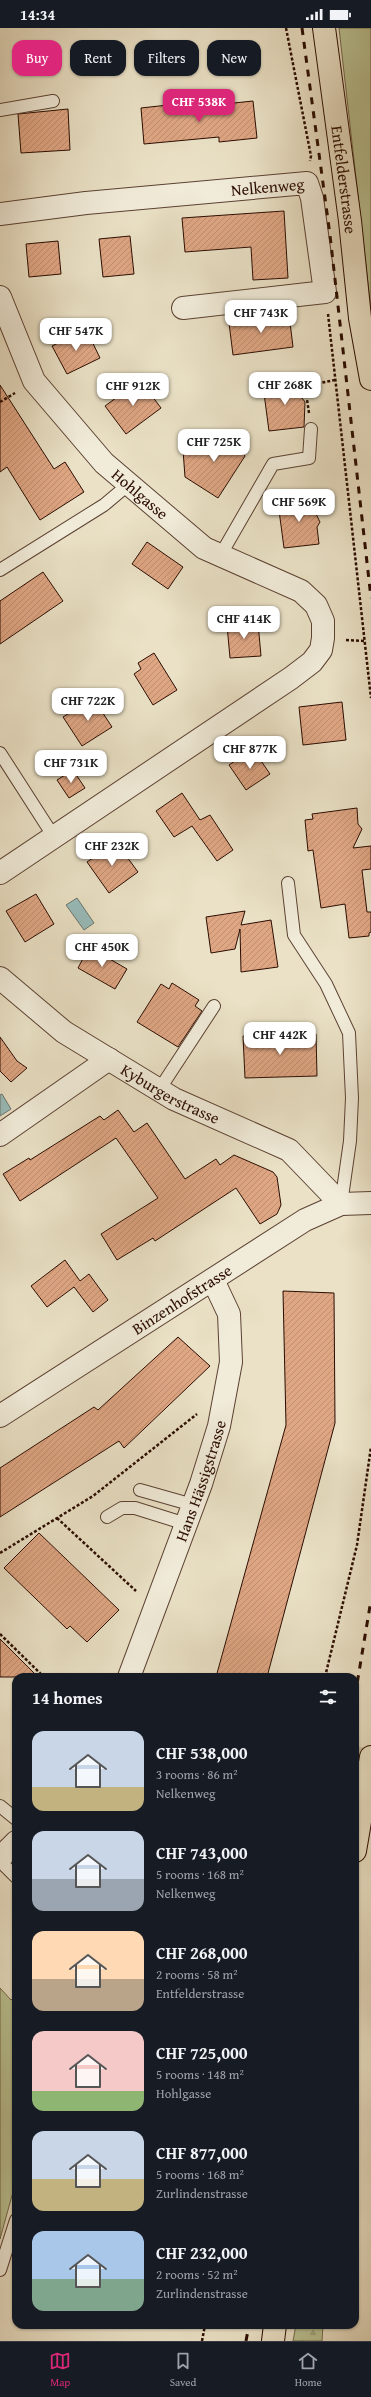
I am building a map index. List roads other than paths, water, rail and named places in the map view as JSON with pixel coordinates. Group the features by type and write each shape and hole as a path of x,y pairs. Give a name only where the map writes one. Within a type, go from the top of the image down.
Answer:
{"main road":[{"name":"Entfelderstrasse","path":"324,28 350,221 360,318 371,379"},
{"path":"359,1826 371,1756"},
{"path":"273,2341 274,2329"}],"street":[{"name":"Nelkenweg","path":"0,214 86,203 307,183 312,198 325,292 184,308"},
{"name":"Hohlgasse","path":"0,298 34,381 104,463 204,548 301,591 316,605 323,621 321,650 312,662 291,678 54,837"},
{"path":"0,873 54,837"},
{"name":"Kyburgerstrasse","path":"0,978 64,1032 174,1099 289,1150 341,1204"},
{"path":"0,1135 109,1059"},
{"name":"Binzenhofstrasse","path":"0,1416 305,1220 341,1204 371,1203"},
{"name":"Hans Hässigstrasse","path":"130,1673 190,1514 220,1426 221,1410 231,1362 228,1314 213,1280"},
{"path":"0,1858 12,1846"}],"lane":[{"path":"0,110 53,101"},
{"path":"220,556 272,464 309,458 311,429"},
{"path":"0,570 104,505 129,484"},
{"path":"0,753 54,837"},
{"path":"288,883 294,935 326,984 349,1033 352,1098 351,1126 341,1204"},
{"path":"159,1090 214,1006"},
{"path":"140,1490 190,1514"},
{"path":"107,1518 122,1508 190,1514"},
{"path":"0,1806 12,1816"},
{"path":"0,1861 12,1873"},
{"path":"0,2270 12,2232"}],"water":[{"path":"77,898 94,923 84,930 66,905"},
{"path":"2,1094 11,1109 0,1116 0,1095"}],"tunnel":[{"path":"359,1758 371,1759"}],"railway":[{"path":"302,28 330,235 371,598"},
{"path":"359,1673 371,1600"},
{"path":"246,2341 248,2329"}]}
